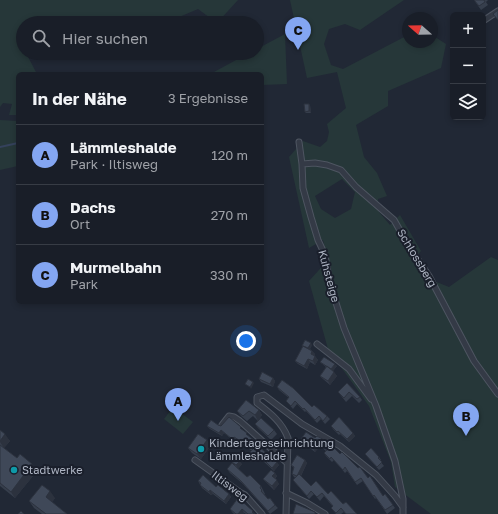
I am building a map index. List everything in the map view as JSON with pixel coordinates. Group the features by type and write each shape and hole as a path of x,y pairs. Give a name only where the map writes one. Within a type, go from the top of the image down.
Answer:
{"street":[{"path":"486,19 498,11"},
{"name":"Kuhsteige","path":"299,142 303,188 318,240 325,255 333,294 344,328 376,406"},
{"name":"Schlossberg","path":"302,164 315,163 333,166 340,170 356,187 394,220 410,248 429,276 474,360 498,394"},
{"path":"317,344 349,369 376,406 395,461 403,499 403,514"},
{"path":"286,514 288,438 277,418 257,403 257,397 260,395 264,395 302,424 340,446 376,475 403,507"},
{"path":"222,425 229,416 240,420 287,463"},
{"name":"Iltisweg","path":"195,460 245,495 262,514"},
{"path":"286,493 325,514"}],"shaded area":[{"path":"0,0 238,0 223,16 208,16 198,9 182,16 16,16 16,60 30,60 36,72 16,72 16,115 9,115 12,104 3,103 0,107"},
{"path":"290,0 404,0 360,30 345,24 329,29 324,44 331,65 343,69 402,38 402,48 438,48 438,39 446,44 441,68 388,91 388,106 356,125 364,157 377,173 387,196 378,199 379,212 390,225 400,215 421,251 413,260 424,277 449,287 491,257 498,260 498,514 431,514 395,487 391,462 369,406 328,349 309,281 328,260 323,240 309,248 289,157 303,141 320,147 327,141 329,132 327,124 346,108 337,72 307,78","holes":["342,179 355,192 351,209 335,218 321,209 315,196"]},
{"path":"285,34 287,84 264,85 264,72 214,72 236,60 264,60 264,45"},
{"path":"0,120 16,121 16,166 0,170"},
{"path":"173,407 193,422 183,434 164,419"}],"building":[{"path":"474,0 484,0 485,2 479,6"},
{"path":"498,10 498,20 493,14"},
{"path":"304,104 309,104 309,111 305,112"},
{"path":"305,340 311,343 308,348 302,346"},
{"path":"303,346 312,351 311,354 315,356 313,361 308,359 304,366 295,361"},
{"path":"324,357 335,364 331,369 320,362"},
{"path":"327,366 334,372 328,381 320,376"},
{"path":"262,372 273,378 270,384 259,379"},
{"path":"248,379 253,382 250,387 245,384"},
{"path":"282,380 293,388 312,407 314,405 327,416 323,421 319,416 315,420 295,401 291,406 286,401 289,397 277,387"},
{"path":"347,383 360,397 357,399 349,392 344,398 338,392"},
{"path":"246,400 259,410 255,415 249,411 243,416 237,411"},
{"path":"229,417 247,433 246,434 259,444 258,446 277,462 272,468 261,457 259,459 250,452 253,449 234,437 232,439 221,430 219,433 207,426 211,420 221,426"},
{"path":"339,417 353,433 347,439 331,426"},
{"path":"261,418 274,430 268,436 255,424"},
{"path":"0,430 5,434 0,441"},
{"path":"306,432 315,438 317,436 328,442 340,454 342,452 358,468 360,467 368,478 370,476 383,496 385,494 393,505 385,510 361,478 355,482 345,467 343,470 331,457 330,459 324,453 327,450 317,442 313,448 301,439"},
{"path":"198,434 207,440 197,454 188,448"},
{"name":"Stadtwerke","path":"0,445 17,458 20,454 32,464 11,492 0,483"},
{"path":"371,448 382,462 377,467 365,454"},
{"path":"297,455 305,460 297,476 292,474 294,467 291,465"},
{"path":"236,457 240,461 236,465 232,462"},
{"path":"232,463 247,477 250,475 261,486 261,491 268,499 270,498 275,505 268,511 241,481 227,469"},
{"path":"271,470 275,473 272,476 277,480 272,486 263,479"},
{"path":"299,474 311,486 316,481 328,494 331,491 343,504 346,502 357,514 346,514 341,508 336,513 331,508 333,506 322,493 317,497 311,491 307,496 293,480"},
{"path":"203,475 216,487 218,485 229,494 224,501 210,490 209,492 200,485 201,483 198,481"},
{"path":"42,485 50,491 46,497 67,514 46,514 29,501"},
{"path":"238,498 253,511 252,512 254,514 248,514 242,509 238,514 236,514 230,509"},
{"path":"296,504 315,512 315,514 293,514"}],"waterway":[{"path":"0,147 16,143"}],"place":[{"name":"Murmelbahn","path":"298,50"},
{"name":"Lämmleshalde","path":"178,421"},
{"name":"Dachs","path":"466,436"},
{"name":"Kindertageseinrichtung Lämmleshalde","path":"201,449"},
{"name":"Stadtwerke","path":"14,470"}]}
